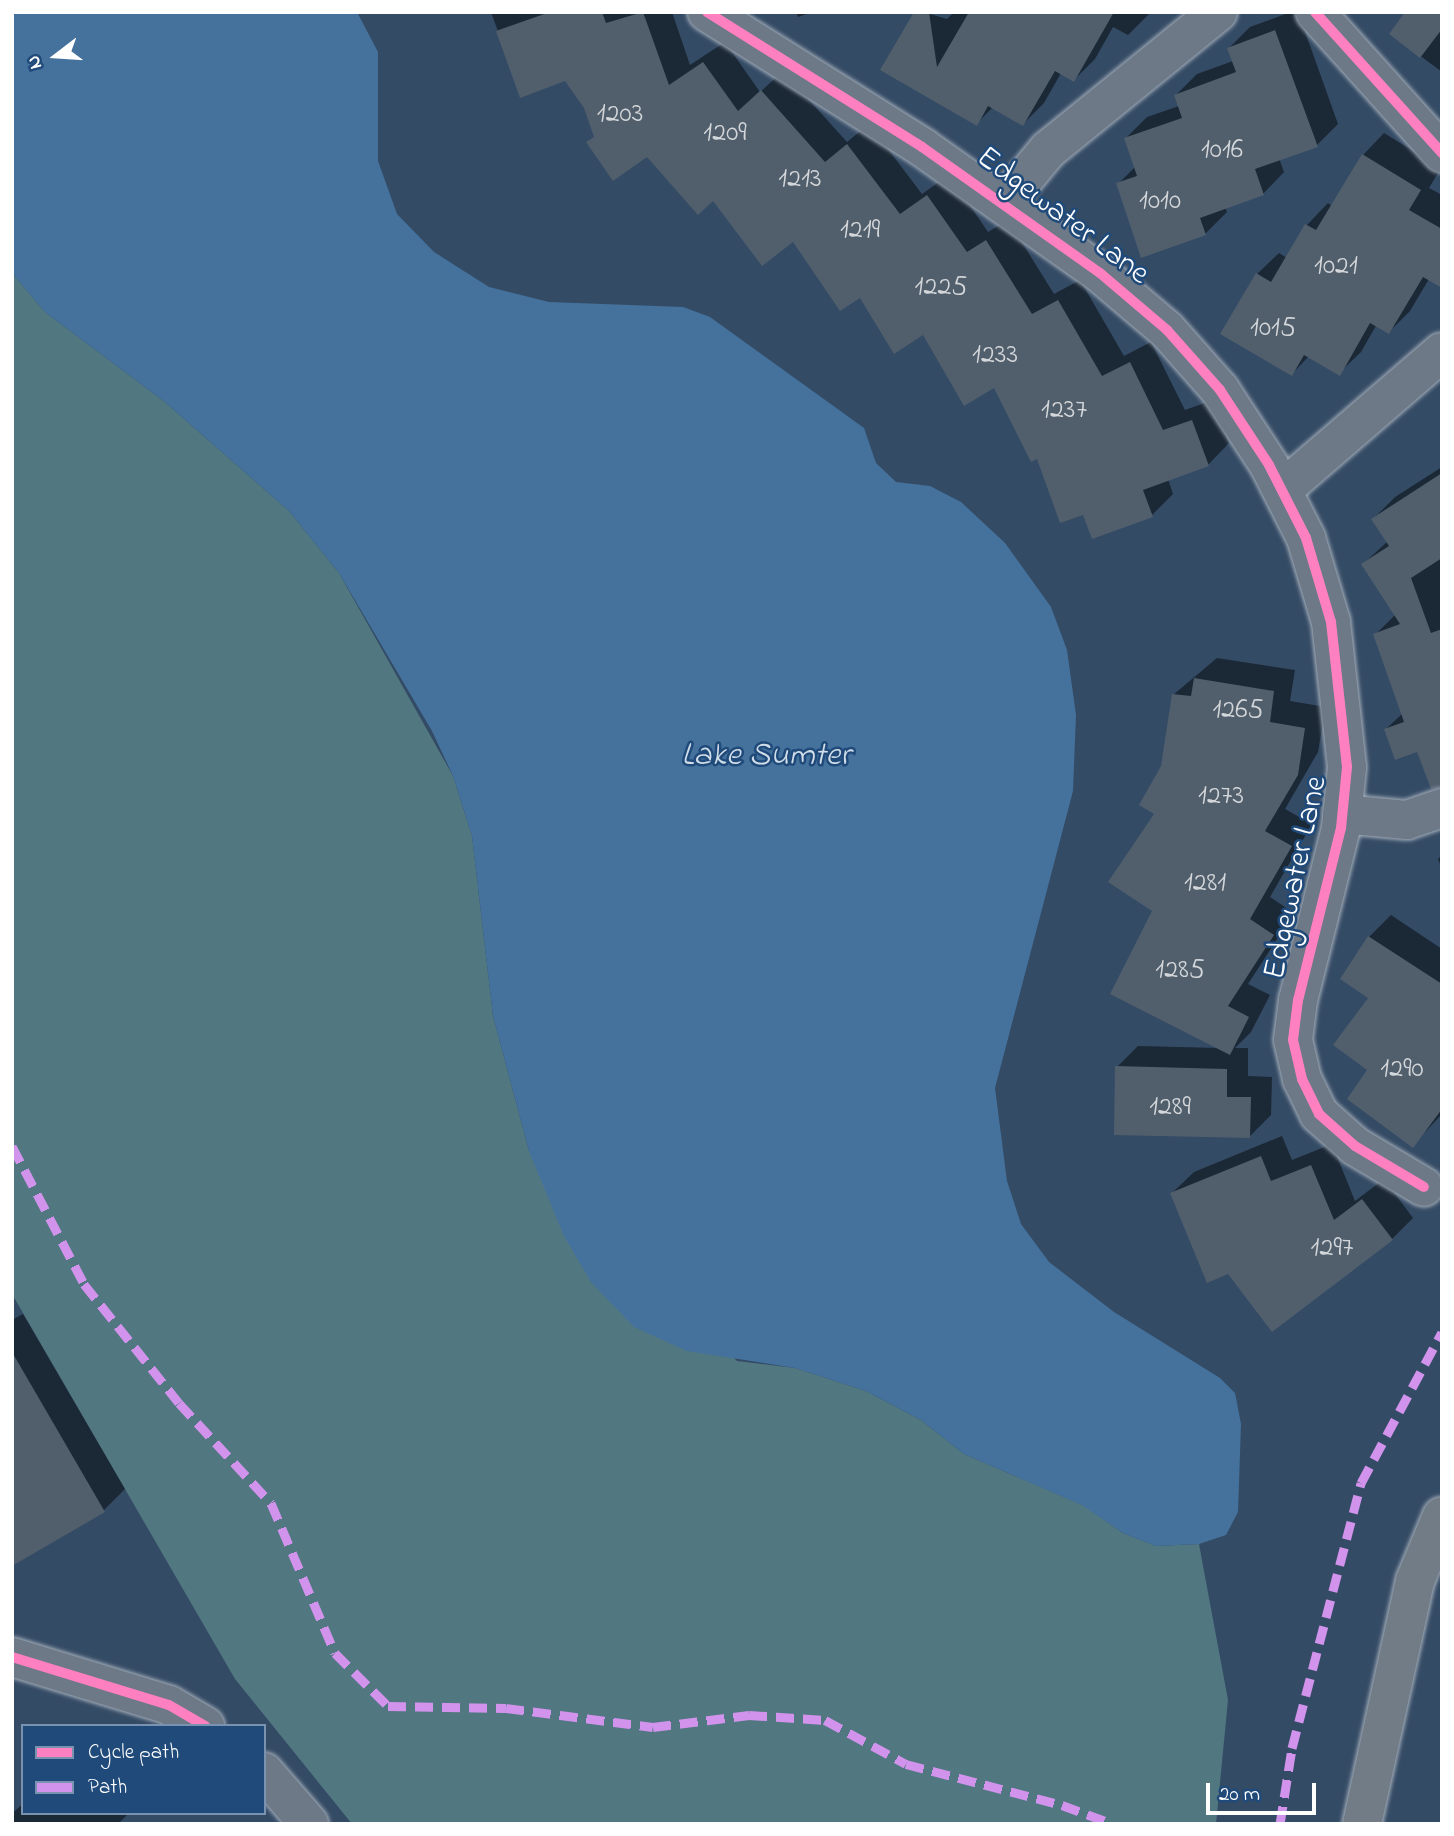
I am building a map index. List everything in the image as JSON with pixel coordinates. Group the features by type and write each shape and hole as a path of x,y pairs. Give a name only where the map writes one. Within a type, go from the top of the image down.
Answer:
{"main road":[{"path":"1362,1824 1415,1581 1442,1516"}],"street":[{"name":"Edgewater Lane","path":"707,12 830,87 1004,204 1100,273 1167,330 1220,390 1282,490 1306,538 1332,622 1347,766 1342,814 1298,1000 1293,1040 1302,1079 1319,1114 1355,1146 1424,1187"},
{"path":"1004,204 1048,150 1219,12"},
{"path":"1315,12 1442,153"},
{"path":"1282,490 1442,352"},
{"path":"1342,814 1407,820 1442,808"},
{"path":"12,1657 124,1689 169,1705 202,1724"},
{"path":"266,1774 309,1824"}],"green space":[{"path":"12,273 45,312 165,402 289,511 339,573 453,776 472,836 493,1016 529,1151 737,1361 795,1368 866,1391 921,1420 964,1454 1083,1505 1123,1533 1156,1546 1199,1544 1228,1700 1216,1824 352,1824 235,1679 12,1294"}],"water":[{"name":"Lake Sumter","path":"12,12 357,12 378,52 378,161 397,214 434,252 489,287 549,302 683,307 710,317 864,428 876,463 896,482 930,486 961,502 1005,543 1051,607 1067,650 1076,715 1073,791 995,1088 1007,1181 1021,1224 1049,1262 1114,1312 1220,1378 1235,1393 1241,1424 1238,1512 1226,1535 1199,1544 1156,1546 1123,1533 1082,1505 964,1454 921,1420 866,1391 795,1368 687,1351 634,1327 591,1282 564,1236 529,1151 493,1016 472,836 453,776 432,731 339,573 289,511 165,402 45,312 12,273"}],"building":[{"path":"550,12 602,12 606,23 643,12 669,85 703,62 738,111 761,90 825,162 847,144 900,214 927,195 967,252 986,240 1032,314 1058,300 1102,376 1130,362 1163,430 1192,420 1209,466 1143,490 1153,517 1092,539 1083,515 1060,523 1037,459 1031,462 994,388 964,406 923,335 894,354 860,298 840,311 793,242 762,266 713,201 698,215 647,157 613,181 586,142 594,137 584,108 565,81 520,98 496,31"},
{"path":"914,12 929,12 937,67 969,12 1114,12 1074,82 1055,71 1023,126 988,106 977,126 880,70"},
{"path":"1405,12 1442,12 1442,29 1420,58 1389,34"},
{"path":"1275,30 1318,147 1255,169 1264,195 1200,218 1206,235 1141,258 1116,183 1137,176 1124,138 1182,118 1174,95 1236,72 1227,48"},
{"path":"1362,154 1421,190 1409,210 1442,229 1442,288 1423,277 1389,334 1370,323 1340,376 1304,355 1292,376 1220,334 1256,273 1271,282 1305,224 1316,230"},
{"path":"1442,473 1442,558 1411,578 1431,633 1442,629 1442,787 1431,789 1417,752 1395,760 1384,729 1404,722 1373,634 1400,624 1361,564 1389,546 1371,519"},
{"path":"1194,678 1274,691 1270,722 1305,728 1298,775 1265,831 1292,846 1250,919 1274,935 1228,1006 1249,1017 1230,1055 1110,994 1152,911 1108,882 1154,814 1139,805 1161,766 1172,694 1191,696"},
{"path":"1368,936 1442,984 1442,1109 1413,1148 1347,1099 1367,1070 1333,1045 1368,998 1340,979"},
{"path":"1115,1066 1227,1069 1227,1097 1251,1097 1250,1138 1114,1135"},
{"path":"1261,1156 1271,1181 1311,1165 1334,1220 1362,1199 1393,1240 1272,1332 1228,1274 1207,1283 1170,1193"},
{"path":"12,1352 105,1512 12,1566"}],"marked path":[{"path":"12,1146 84,1284 179,1403 271,1503 335,1653 388,1706 506,1708 653,1727 749,1715 825,1720 906,1764 1062,1805 1113,1824"},
{"path":"1280,1824 1292,1748 1361,1483 1442,1332"}],"cycle path":[{"path":"707,12 922,147 1100,273 1167,330 1220,390 1269,465 1306,538 1331,622 1347,767 1341,828 1298,1000 1293,1040 1302,1079 1319,1114 1355,1146 1424,1187"},
{"path":"1315,12 1442,153"},
{"path":"12,1657 169,1705 202,1724"}]}
